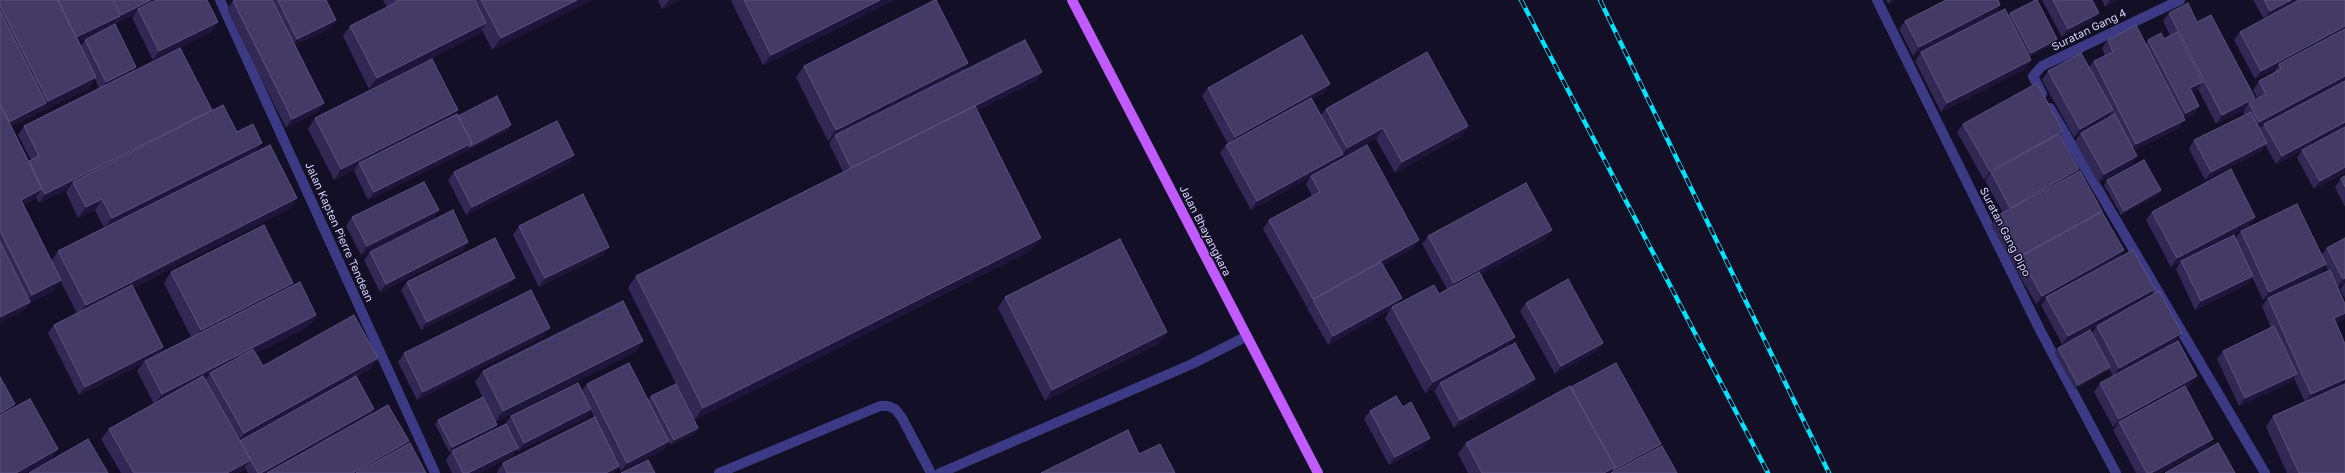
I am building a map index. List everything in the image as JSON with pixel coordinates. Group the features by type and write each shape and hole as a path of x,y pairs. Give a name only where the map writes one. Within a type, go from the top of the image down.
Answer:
{"main road":[{"name":"Jalan Bhayangkara","path":"1072,0 1318,473"}],"street":[{"name":"Jalan Kapten Pierre Tendean","path":"220,0 435,473"},
{"name":"Suratan Gang Dipo","path":"1877,0 2040,330 2116,473"},
{"name":"Suratan Gang 4","path":"2180,0 2042,66 2033,76 2034,81 2265,473"},
{"path":"940,473 1192,364 1247,336"},
{"path":"719,473 880,406 888,406 895,409 902,418 931,473"}],"building":[{"path":"0,0 58,0 96,77 48,101 0,6"},
{"path":"58,0 112,0 120,16 76,37"},
{"path":"114,0 151,0 121,15"},
{"path":"156,0 207,0 218,22 159,51 138,9"},
{"path":"272,0 324,103 292,119 233,1"},
{"path":"278,0 326,0 336,20 297,39"},
{"path":"396,0 475,0 486,23 377,78 350,26 397,2"},
{"path":"481,0 577,0 501,38"},
{"path":"744,0 880,0 771,55"},
{"path":"935,0 968,63 836,130 804,66"},
{"path":"1946,0 1998,0 2000,5 1919,47 1905,21"},
{"path":"2036,0 2057,39 2031,53 2010,13"},
{"path":"2053,0 2092,0 2099,13 2068,29"},
{"path":"2264,0 2291,0 2270,11"},
{"path":"2299,0 2344,0 2345,26 2261,71 2240,32"},
{"path":"2188,3 2197,22 2211,15 2255,98 2222,115 2169,13"},
{"path":"2005,9 2031,60 1947,103 1921,52"},
{"path":"0,11 46,103 9,122 0,104"},
{"path":"115,24 136,67 106,82 85,40"},
{"path":"2136,25 2185,120 2136,144 2094,61 2113,52 2108,40"},
{"path":"2345,29 2345,76 2259,122 2249,103 2266,94 2259,81 2281,69 2279,64"},
{"path":"2177,32 2203,82 2190,88 2199,106 2186,113 2148,40 2161,33 2164,39"},
{"path":"1302,35 1330,84 1235,137 1208,88"},
{"path":"1025,40 1042,72 851,168 835,135"},
{"path":"180,48 212,110 45,194 29,161 39,156 24,126"},
{"path":"1427,52 1468,126 1402,162 1383,128 1347,148 1326,109"},
{"path":"2081,53 2113,110 2080,129 2048,71"},
{"path":"432,59 458,110 341,169 315,118"},
{"path":"2345,81 2345,122 2282,156 2264,124"},
{"path":"2037,83 2063,131 1990,171 1963,124"},
{"path":"497,96 511,125 469,147 472,143 458,116"},
{"path":"1311,98 1343,154 1257,201 1226,145"},
{"path":"0,104 42,189 21,200 61,280 32,295 0,231"},
{"path":"223,105 237,132 253,124 262,143 112,218 102,199 86,207 73,182"},
{"path":"975,106 1041,238 703,408 636,276"},
{"path":"2251,112 2267,143 2211,172 2194,140"},
{"path":"457,114 472,143 374,192 359,163"},
{"path":"2115,114 2137,156 2104,174 2081,133"},
{"path":"557,121 574,155 472,207 454,172"},
{"path":"2345,127 2345,167 2320,181 2302,150"},
{"path":"2059,134 2079,169 2010,208 1991,172"},
{"path":"270,145 297,198 86,305 58,251"},
{"path":"1367,145 1419,240 1313,299 1269,220 1320,192 1311,176"},
{"path":"2144,160 2161,190 2124,211 2107,180"},
{"path":"2231,169 2255,217 2177,258 2152,212"},
{"path":"2080,171 2102,211 2020,256 1997,216"},
{"path":"2345,176 2345,187 2341,178"},
{"path":"424,182 439,210 367,246 352,217"},
{"path":"1526,183 1552,230 1454,283 1428,236"},
{"path":"583,194 609,247 545,278 519,226"},
{"path":"2297,204 2326,264 2269,292 2241,231"},
{"path":"453,210 468,242 386,284 370,252"},
{"path":"2102,212 2124,250 2042,296 2020,257"},
{"path":"264,225 293,283 201,330 171,272"},
{"path":"2234,235 2253,276 2201,301 2181,261"},
{"path":"495,238 515,278 427,322 407,282"},
{"path":"2345,238 2345,278 2343,279 2327,248"},
{"path":"1120,239 1167,332 1052,390 1005,297"},
{"path":"0,242 30,302 0,317"},
{"path":"2133,250 2155,289 2068,336 2046,297"},
{"path":"1381,262 1402,298 1333,336 1313,300"},
{"path":"2330,270 2345,304 2345,313 2334,318 2345,344 2345,379 2311,394 2268,298"},
{"path":"1479,272 1515,337 1433,382 1392,307 1434,285 1439,294"},
{"path":"1568,279 1603,343 1561,366 1526,303"},
{"path":"300,282 316,315 162,394 145,361"},
{"path":"132,285 163,347 85,387 54,325"},
{"path":"531,290 550,328 423,392 404,353"},
{"path":"2159,291 2182,333 2119,368 2097,326"},
{"path":"623,301 643,341 503,411 483,371"},
{"path":"354,315 378,358 244,433 210,373 253,349 263,366"},
{"path":"2274,326 2297,374 2245,398 2223,351"},
{"path":"2090,330 2110,367 2078,385 2058,348"},
{"path":"2178,341 2197,376 2119,419 2100,383"},
{"path":"1515,343 1535,379 1460,420 1440,383"},
{"path":"629,363 669,441 627,463 587,384"},
{"path":"1616,363 1661,444 1613,470 1615,467 1571,387"},
{"path":"203,376 251,460 227,473 134,473 109,429"},
{"path":"356,376 374,409 261,473 258,473 240,441"},
{"path":"0,377 15,404 0,413"},
{"path":"578,383 591,409 524,443 511,416"},
{"path":"676,384 698,428 674,440 651,396"},
{"path":"2345,384 2345,473 2299,473 2273,416"},
{"path":"1570,386 1615,467 1604,473 1482,473 1466,443"},
{"path":"2185,386 2213,439 2151,473 2147,473 2119,422"},
{"path":"1396,396 1403,407 1411,402 1430,438 1395,457 1370,411"},
{"path":"483,397 497,425 452,447 438,420"},
{"path":"30,399 58,449 16,473 0,473 0,415"},
{"path":"388,405 409,441 353,473 267,473"},
{"path":"595,417 619,466 606,473 507,473 503,463"},
{"path":"506,424 518,448 468,473 463,473 452,451"},
{"path":"1128,430 1139,454 1160,444 1175,473 1041,473"},
{"path":"88,439 108,473 29,473"},
{"path":"410,443 426,473 356,473"},
{"path":"2218,443 2235,473 2165,473"},
{"path":"1662,446 1677,473 1611,473"},
{"path":"648,460 655,473 621,473"}],"railway":[{"path":"1521,0 1768,473"},
{"path":"1600,0 1829,473"}]}
